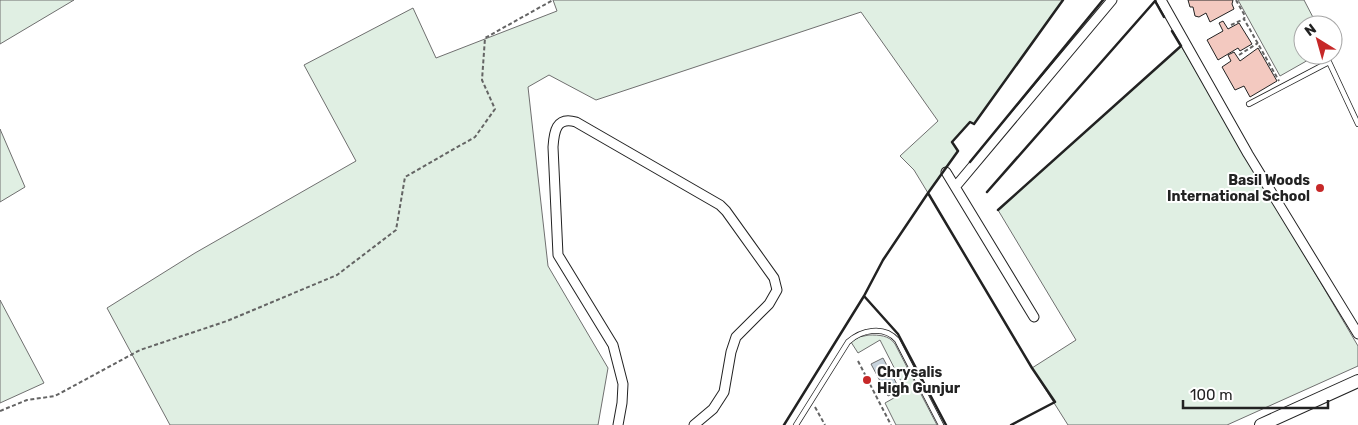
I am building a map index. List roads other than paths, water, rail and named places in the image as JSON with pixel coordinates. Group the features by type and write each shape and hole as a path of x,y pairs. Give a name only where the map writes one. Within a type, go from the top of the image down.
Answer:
{"street":[{"path":"956,186 1112,0"},
{"path":"1161,0 1248,154 1358,334"},
{"path":"618,425 623,384 612,344 558,255 553,147 554,131 562,122 568,120 576,122 720,205 774,278 776,290 769,304 736,337 731,352 724,392 713,409 694,425"},
{"path":"946,172 1034,317"},
{"path":"1261,425 1358,381"}],"lane":[{"path":"1249,104 1329,62 1358,124"},
{"path":"796,425 848,342 862,332 890,334 897,340 941,425"}],"place":[{"name":"Basil Woods International School","path":"1320,188"},
{"name":"Chrysalis High Gunjur","path":"867,380"}]}
